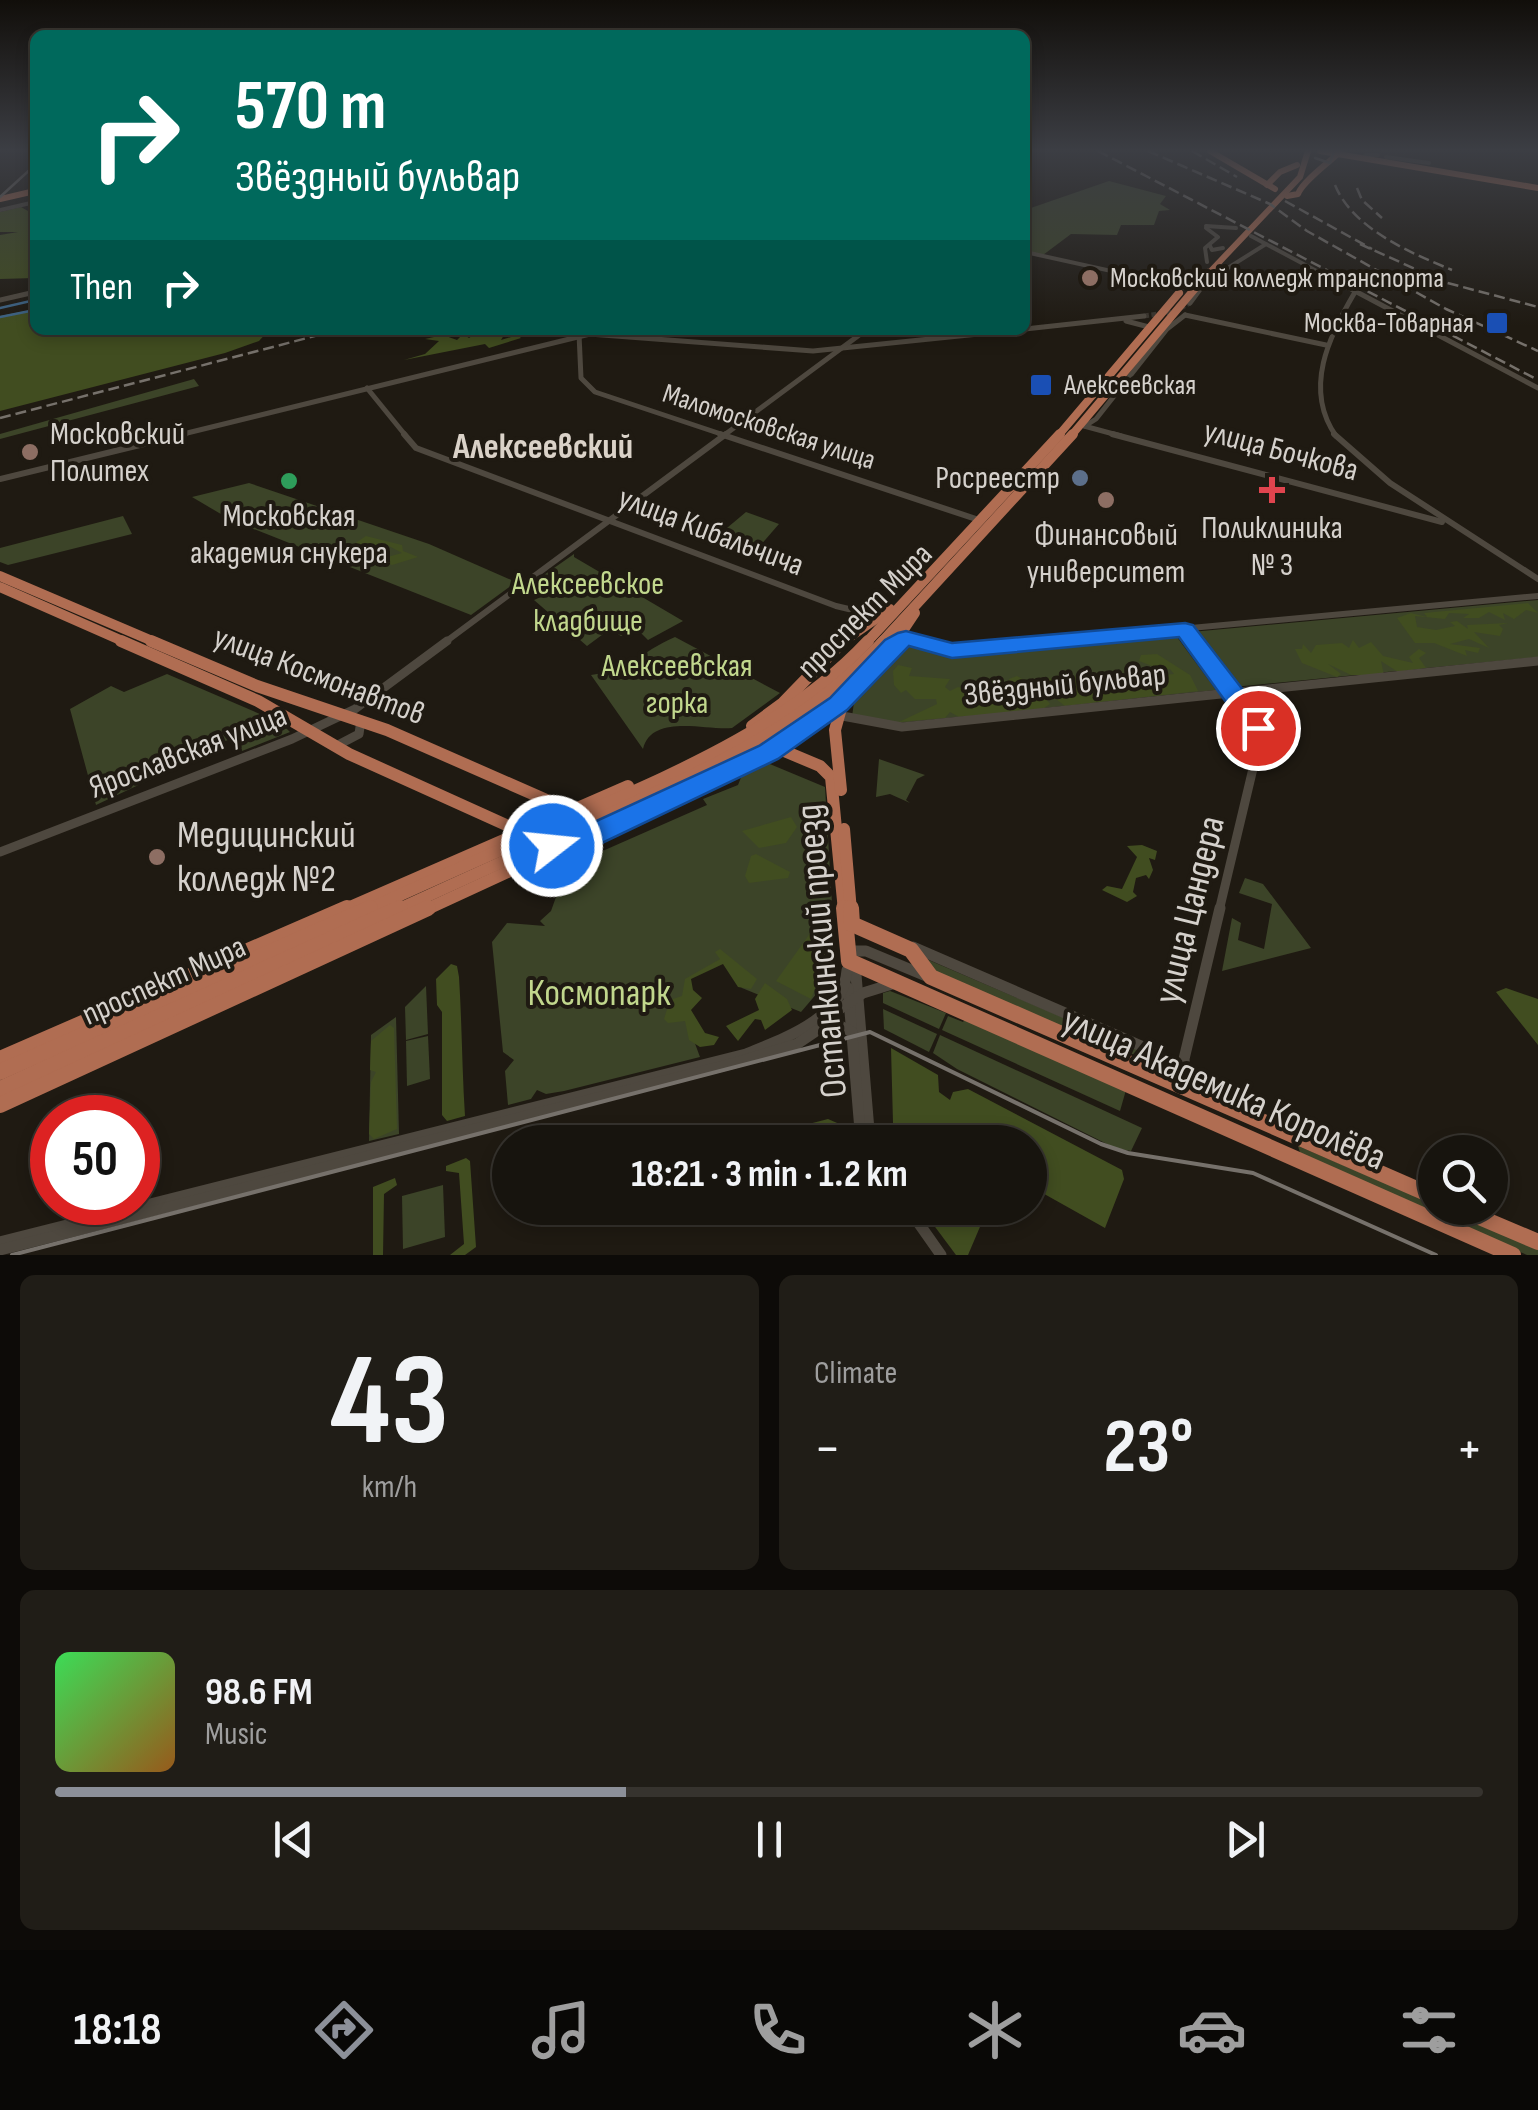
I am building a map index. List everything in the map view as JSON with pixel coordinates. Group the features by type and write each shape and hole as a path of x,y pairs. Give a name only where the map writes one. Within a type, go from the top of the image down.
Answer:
{"main road":[{"name":"проспект Мира","path":"0,1072 166,1006 738,754 804,713 1086,425 1177,306 1260,210"},
{"name":"проспект Мира","path":"917,596 979,520 1046,451 1146,322 1208,262 1235,245 1242,233"},
{"name":"улица Космонавтов","path":"0,576 273,692 361,720 572,810"},
{"name":"улица Космонавтов","path":"0,587 258,701 334,746 554,847 567,847"},
{"path":"0,1059 708,749 771,712 860,630 917,596"},
{"path":"0,1105 776,748 814,717 827,716 850,693 893,646 917,596"},
{"path":"815,669 815,680 825,690 850,693"},
{"path":"783,702 804,700 827,716"},
{"path":"771,712 761,736 776,748"},
{"name":"Останкинский проезд","path":"827,716 852,924"},
{"name":"Останкинский проезд","path":"776,748 820,766 832,777 850,960"},
{"path":"708,749 717,749 729,758 732,765 726,773"},
{"path":"567,847 584,828 582,818 572,810"},
{"path":"476,852 494,832 483,814"},
{"path":"852,924 915,952 931,977"},
{"path":"166,1006 280,935"},
{"name":"улица Академика Королёва","path":"850,960 906,987 1056,1042 1135,1066 1418,1191"},
{"path":"166,1006 300,966"},
{"name":"улица Академика Королёва","path":"931,977 1255,1142 1513,1255"},
{"name":"проспект Мира","path":"0,1088 166,1006"},
{"path":"1498,1225 1538,1242"}],"street":[{"path":"1208,262 1205,248 1218,236 1206,228 1242,233 1538,388"},
{"path":"1211,278 1267,244"},
{"path":"1235,245 1239,252 1278,250"},
{"path":"1190,303 1211,278 1225,251 1210,246"},
{"path":"1030,253 1185,287"},
{"path":"1086,425 1167,329 1224,272"},
{"path":"0,300 30,293"},
{"path":"1354,294 1326,345 1320,387 1331,431 1419,504 1538,579"},
{"path":"1177,306 1185,315 1326,345"},
{"path":"1042,327 1146,322"},
{"path":"1030,328 1146,322"},
{"path":"0,479 552,346 584,335"},
{"path":"603,335 812,351 971,335"},
{"name":"Ярославская улица","path":"0,852 345,715 859,335"},
{"name":"Маломосковская улица","path":"577,336 581,378 587,388 979,520"},
{"path":"564,340 577,348"},
{"name":"улица Кибальчича","path":"364,389 414,446 836,606 870,617 885,613"},
{"name":"улица Бочкова","path":"1086,425 1451,524"},
{"name":"Звёздный бульвар","path":"893,646 908,638 952,650 1538,596"},
{"name":"улица Кибальчича","path":"836,606 864,620 860,630"},
{"name":"улица Цандера","path":"1185,630 1258,728 1261,739 1184,1058 1186,1080"},
{"name":"Звёздный бульвар","path":"827,716 893,728 1538,661"},
{"path":"258,701 260,694 273,692"},
{"path":"334,746 359,734 364,728 361,720"},
{"name":"Останкинский проезд","path":"852,924 850,960 863,1125"},
{"path":"894,942 1148,1049 1204,1096"},
{"name":"улица Академика Королёва","path":"850,960 866,950 931,977"},
{"path":"481,1124 757,1050 838,1000 845,989 850,960"},
{"path":"780,1048 854,999 888,984 906,987"},
{"name":"Останкинский проезд","path":"854,999 852,1032 862,1125"},
{"path":"0,1246 780,1048 800,1042 831,1021 852,1032"},
{"path":"1135,1066 1152,1069 1184,1058"},
{"path":"1255,1142 1263,1141 1266,1135 1258,1120"},
{"path":"920,1225 941,1255"}],"green space":[{"path":"1030,210 1170,210 1159,211 1154,225 1121,225 1117,235 1071,234 1043,255 1030,252"},
{"path":"0,212 30,212 30,278 0,279 0,235 18,232 0,232"},
{"path":"30,310 30,335 264,335 259,341 225,353 0,411 0,316"},
{"path":"443,335 457,340 462,335 521,338 489,348 485,344 404,360 425,354 439,341 425,339"},
{"path":"194,379 199,386 0,439 0,434"},
{"path":"249,483 429,544 516,582 471,615 231,520 192,497"},
{"path":"746,512 779,524 758,548 721,533"},
{"path":"123,516 132,534 8,565 0,562 0,548"},
{"path":"366,536 402,545 403,551 418,557 392,565 380,559 402,553 389,546 378,547 382,553 371,558 345,550"},
{"name":"Алексеевское кладбище","path":"574,554 683,621 648,640 635,627 621,636 610,629 587,646 534,600 541,597 539,590 529,594 524,589"},
{"path":"1538,600 1538,657 1234,687 1223,680 1191,632"},
{"path":"1528,603 1538,613 1526,610 1514,619 1503,613 1505,620 1489,612 1479,618 1449,613 1445,619 1415,616 1417,627 1436,630 1455,626 1450,622 1457,621 1468,629 1467,625 1508,623 1499,625 1503,629 1500,636 1474,632 1489,648 1469,639 1450,644 1480,648 1478,653 1465,650 1467,656 1434,643 1415,643 1397,618 1411,613 1427,617 1424,613"},
{"name":"Алексеевская горка","path":"675,637 780,693 732,728 669,727 648,738 643,749 591,675 627,665"},
{"path":"1177,637 1216,690 900,723 852,717 854,702 901,648 913,644 941,654 978,654"},
{"path":"1353,640 1359,648 1371,642 1383,656 1413,663 1409,657 1419,649 1426,653 1419,658 1426,668 1398,672 1381,661 1384,675 1351,675 1328,664 1341,674 1337,677 1302,663 1295,649 1302,649 1303,644 1311,653 1316,645 1342,643 1349,648"},
{"path":"1157,654 1190,675 1198,691 1065,706 1043,689 1048,685 1044,677 1063,682 1080,674 1089,679 1086,684 1105,689 1112,680 1131,691 1135,683 1130,674 1138,674 1136,680 1141,684 1146,677 1174,674 1170,669 1151,672 1152,666 1139,661 1141,655"},
{"path":"898,665 912,668 909,676 950,679 945,687 950,691 958,687 976,691 981,682 1014,691 1009,679 1017,676 1036,687 1050,704 1041,710 959,717 950,712 945,718 899,722 937,704 936,699 915,699 906,690 901,693 894,685 893,671"},
{"path":"167,674 281,723 290,732 242,751 235,738 179,755 181,765 96,805 70,709 111,686 124,692"},
{"path":"879,759 925,775 917,779 906,800 910,803 890,794 876,797"},
{"name":"Космопарк","path":"765,762 825,787 835,953 824,985 801,1012 742,988 721,959 687,979 683,1011 700,1057 564,1091 546,1094 537,1090 531,1099 508,1105 505,1071 514,1060 503,1052 492,942 507,923 545,926 540,921 551,911 556,897 565,895 539,879 707,805 703,799 738,785 742,775"},
{"path":"791,817 797,827 786,843 759,848 742,831"},
{"path":"1142,845 1157,851 1155,860 1149,858 1153,870 1149,879 1146,875 1136,878 1133,892 1137,896 1127,902 1102,890 1107,886 1122,889 1137,857 1127,846"},
{"path":"756,854 790,872 788,878 749,883 745,876 751,856"},
{"path":"1245,878 1263,884 1311,948 1222,971 1232,918 1241,923 1238,940 1264,949 1272,904 1239,893"},
{"path":"811,932 827,938 823,969 811,999 776,981"},
{"path":"720,949 757,979 751,989 738,987 723,964 691,979 693,990 702,998 691,1010 705,1033 719,1037 714,1045 700,1047 689,1040 685,1021 668,1023 664,1019 670,1000 682,996 685,979 720,959 715,952"},
{"path":"924,958 1146,1053 1152,1063 1136,1062 1137,1056 1099,1040 1097,1046 938,976"},
{"path":"451,964 457,966 459,977 465,1116 447,1121 442,1115 442,1012 437,1005 436,979"},
{"path":"765,983 787,999 792,1010 765,1030 761,1020 755,1019 738,1041 726,1026 759,1010 755,999"},
{"path":"426,986 428,1034 406,1040 405,1007"},
{"path":"1506,988 1538,999 1538,1045 1496,992"},
{"path":"890,991 946,1013 939,1029 883,1003 883,993"},
{"path":"883,1009 937,1034 929,1052 884,1029"},
{"path":"948,1016 963,1022 966,1018 1126,1090 1120,1111 942,1030"},
{"path":"396,1017 399,1134 369,1141 371,1035"},
{"path":"390,1025 394,1028 397,1129 374,1139 369,1134 371,1082 376,1072 370,1070 371,1041"},
{"path":"940,1035 1142,1128 1131,1151 1115,1148 957,1069 933,1053"},
{"path":"428,1036 430,1079 407,1086 406,1041"},
{"path":"891,1048 938,1075 939,1092 950,1100 953,1092 968,1089 1036,1125 892,1125"},
{"path":"828,1119 842,1125 805,1125"},
{"path":"1047,1131 1122,1170 1124,1179 1105,1228 1047,1196"},
{"path":"1298,1146 1418,1197 1418,1207 1301,1156"},
{"path":"466,1158 470,1161 476,1247 465,1255 450,1255 464,1244 459,1173 446,1171 446,1166"},
{"path":"395,1178 397,1185 384,1194 383,1255 373,1255 373,1187"},
{"path":"443,1185 445,1237 403,1249 402,1196"},
{"path":"934,1225 981,1225 968,1255 956,1255"},
{"path":"1459,1225 1484,1225 1538,1248 1538,1255 1527,1255"}],"waterway":[{"path":"0,308 30,301"},
{"path":"0,317 30,311"}],"tunnel":[{"path":"1144,316 1173,312 1190,303"}],"tram line":[{"path":"12,1255 870,1032 1101,1144 1128,1153 1253,1173 1436,1255"}],"railway":[{"path":"1211,210 1538,380"},
{"path":"1278,210 1307,231 1446,309 1538,351"},
{"path":"1301,210 1372,249"},
{"path":"1351,210 1385,238 1452,270"},
{"path":"1373,210 1382,218"},
{"path":"1360,244 1444,282 1538,307"},
{"path":"0,418 319,335"}],"place":[{"name":"Московский колледж транспорта","path":"1090,278"},
{"name":"Москва-Товарная","path":"1497,323"},
{"name":"Алексеевская","path":"1041,385"},
{"name":"Московский Политех","path":"30,452"},
{"name":"Росреестр","path":"1080,478"},
{"name":"Московская академия снукера","path":"289,481"},
{"name":"Поликлиника № 3","path":"1272,490"},
{"name":"Финансовый университет","path":"1106,500"},
{"name":"Медицинский колледж №2","path":"157,857"}],"district":[{"name":"Алексеевский","path":"543,447"}],"route":[{"path":"552,846 567,847 768,752 838,704 893,646 906,638 940,650 952,650 1185,630 1258,728"}]}
